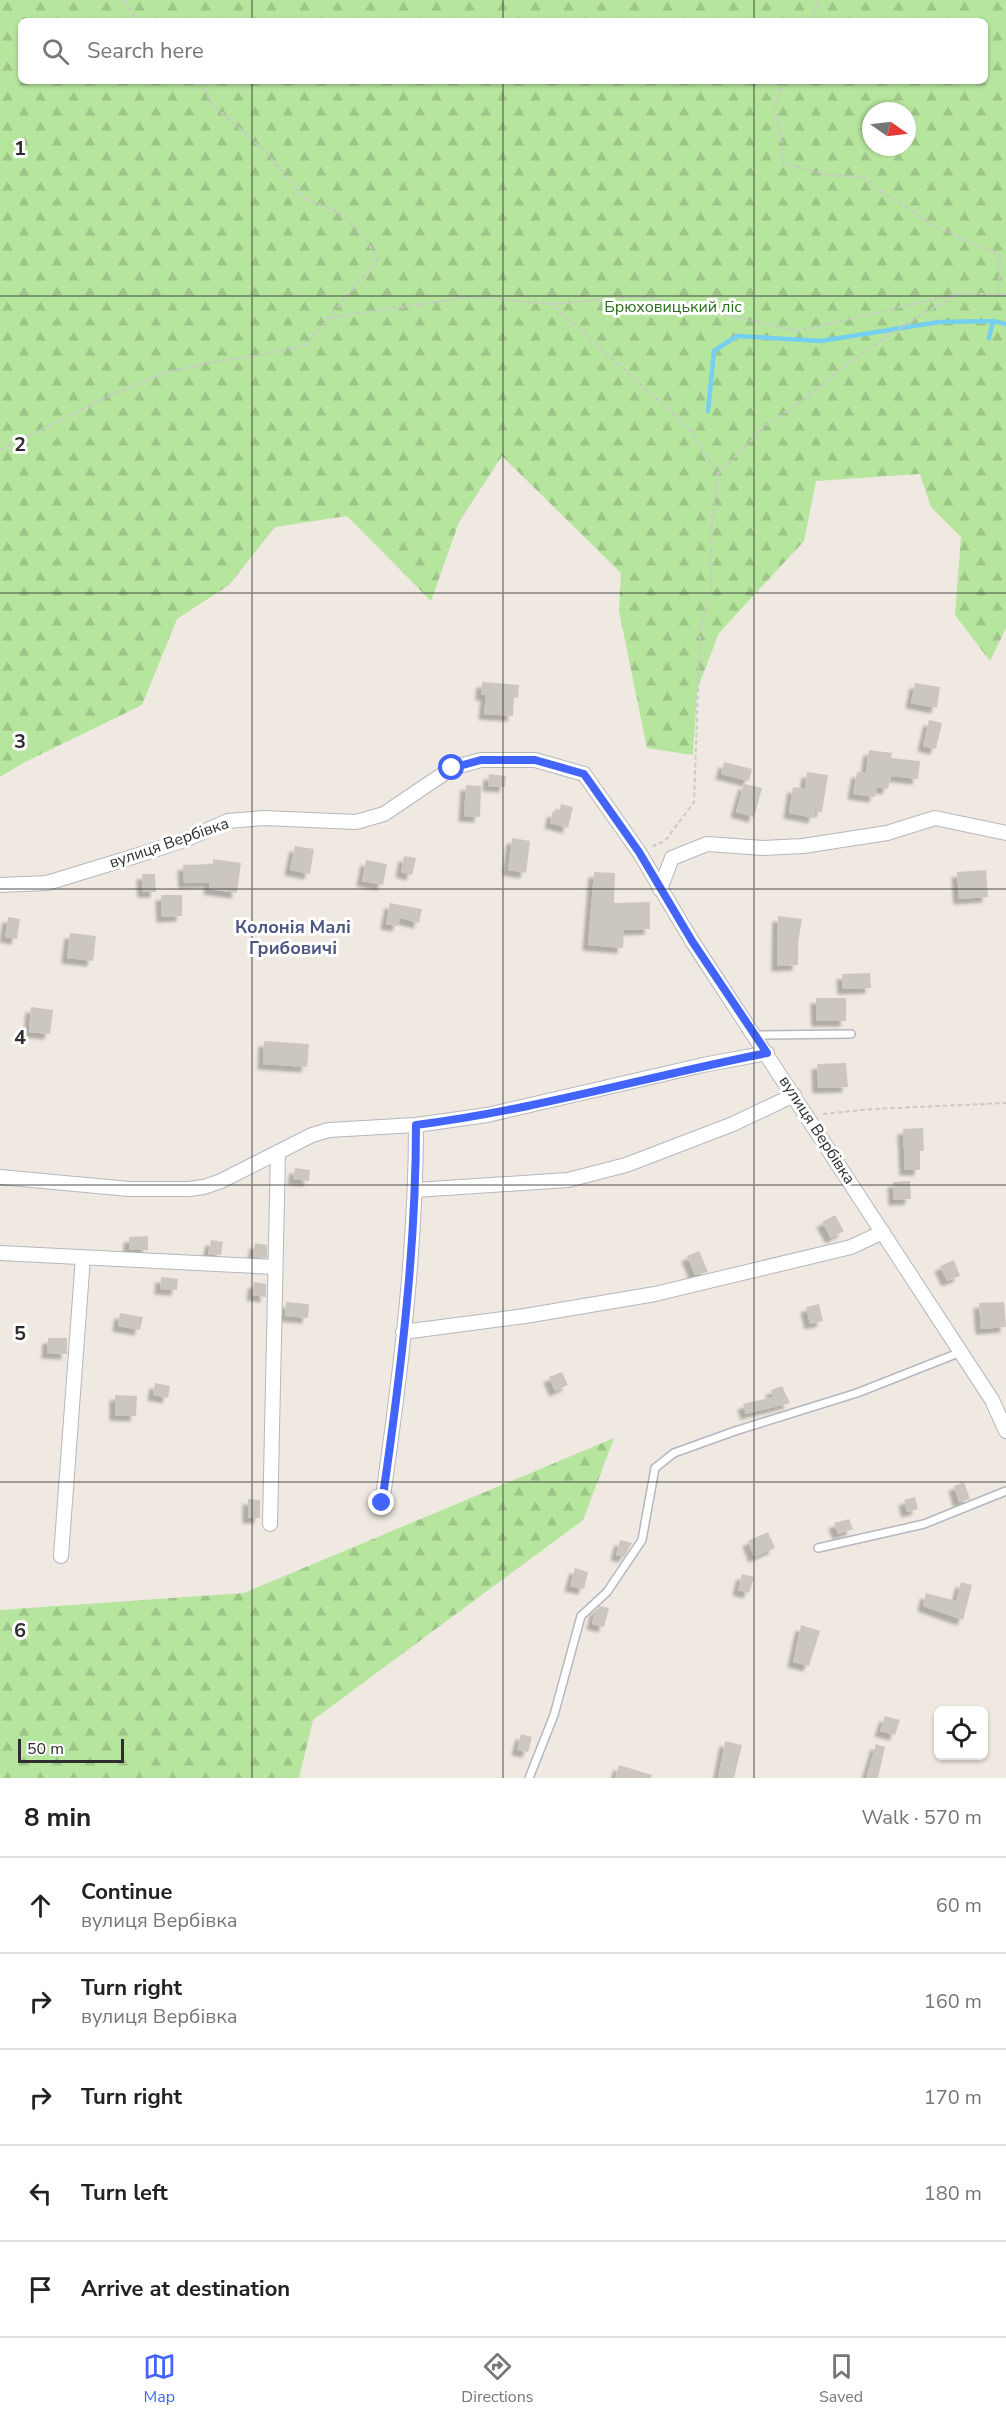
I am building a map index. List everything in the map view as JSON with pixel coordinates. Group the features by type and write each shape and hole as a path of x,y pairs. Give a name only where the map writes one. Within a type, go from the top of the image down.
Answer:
{"street":[{"name":"вулиця Вербівка","path":"0,885 47,883 153,850 228,821 264,818 356,822 384,814 452,768 481,760 535,760 584,774 639,852 692,941 992,1400 1006,1431"},
{"path":"660,889 672,858 707,844 763,848 803,846 886,833 935,818 1006,833"},
{"path":"0,1177 129,1189 189,1189 221,1181 312,1134 329,1130 416,1125 487,1115 703,1065 767,1053"},
{"path":"416,1190 568,1180 626,1165 733,1124 794,1095"},
{"path":"382,1503 399,1388 416,1190 416,1125"},
{"path":"270,1524 278,1152"},
{"path":"403,1332 525,1316 655,1294 851,1247 884,1232"},
{"path":"0,1253 275,1268"},
{"path":"61,1556 83,1257"}],"lane":[{"path":"755,1035 851,1034"},
{"path":"529,1778 554,1715 581,1616 607,1592 642,1540 655,1468 674,1453 856,1393 961,1352"},
{"path":"818,1548 924,1524 1006,1491"}],"path":[{"path":"124,0 135,18"},
{"path":"812,18 820,0"},
{"path":"0,450 113,394 165,373 306,345 326,318 378,259 362,234 340,213 305,199 267,153 213,105 201,84"},
{"path":"783,84 774,107 782,143 783,163 827,175 863,177 936,227 1000,255 999,294"},
{"path":"326,318 471,297 552,303 641,296 798,331 961,293 1006,295"},
{"path":"665,841 694,802 700,631 711,588 712,528 718,474 765,426 802,401 855,358 920,315 961,293"},
{"path":"552,303 688,427 718,474"},
{"path":"808,1116 873,1109 1006,1103"}],"green space":[{"name":"Брюховицький ліс","path":"0,0 1006,0 1006,628 990,661 955,615 961,537 931,507 920,474 816,481 804,541 719,633 697,690 693,755 647,748 619,611 621,573 502,456 459,522 431,601 347,516 275,527 229,585 177,619 142,705 23,763 0,777"},
{"path":"614,1438 583,1520 313,1720 299,1778 0,1778 0,1610 244,1593"}],"building":[{"path":"482,682 519,685 518,698 514,697 513,716 484,714 486,695 481,695"},
{"path":"915,683 940,687 937,708 911,703"},
{"path":"929,720 942,723 936,749 923,746"},
{"path":"869,750 892,753 891,758 920,761 918,779 891,776 888,789 877,787 875,797 853,794 857,772 866,773"},
{"path":"724,762 752,769 749,781 721,774"},
{"path":"807,772 828,775 822,812 815,811 814,818 789,813 793,787 805,789"},
{"path":"489,774 506,776 505,787 488,786"},
{"path":"744,784 762,788 754,817 736,812"},
{"path":"466,785 481,786 480,817 464,816"},
{"path":"561,804 573,807 568,828 550,823 553,811 559,813"},
{"path":"512,838 530,841 526,873 508,870"},
{"path":"295,846 314,849 310,874 290,870"},
{"path":"404,856 416,858 412,875 401,872"},
{"path":"213,859 241,863 237,893 209,889 210,882 184,883 183,865 213,864"},
{"path":"366,860 387,864 383,885 362,881"},
{"path":"986,870 988,897 959,899 957,872"},
{"path":"594,872 615,873 614,903 650,902 650,929 624,930 623,948 588,945"},
{"path":"142,874 155,874 156,892 143,892"},
{"path":"161,895 182,895 182,916 162,917"},
{"path":"390,903 422,909 419,923 400,918 398,926 386,924"},
{"path":"778,916 802,919 798,943 798,965 777,966"},
{"path":"8,917 20,919 17,939 5,937"},
{"path":"70,933 96,936 93,961 67,958"},
{"path":"870,973 871,988 843,989 842,974"},
{"path":"816,998 846,998 846,1021 817,1021"},
{"path":"31,1007 53,1010 50,1034 29,1032"},
{"path":"264,1041 309,1044 307,1067 263,1064"},
{"path":"846,1063 848,1087 818,1088 817,1064"},
{"path":"923,1128 924,1151 920,1151 920,1170 905,1170 903,1129"},
{"path":"295,1168 310,1170 309,1181 293,1179"},
{"path":"910,1181 911,1199 894,1200 893,1182"},
{"path":"835,1215 844,1231 831,1238 822,1222"},
{"path":"148,1236 148,1250 129,1250 129,1237"},
{"path":"211,1240 223,1242 221,1255 208,1254"},
{"path":"255,1243 267,1245 267,1258 253,1257"},
{"path":"699,1251 708,1272 695,1275 687,1256"},
{"path":"954,1260 960,1276 947,1281 940,1266"},
{"path":"161,1277 178,1279 177,1290 160,1289"},
{"path":"254,1282 266,1284 266,1297 252,1295"},
{"path":"286,1302 309,1304 308,1318 285,1316"},
{"path":"1004,1302 1006,1327 981,1329 979,1303"},
{"path":"819,1304 823,1321 810,1324 806,1307"},
{"path":"120,1313 143,1317 140,1330 118,1326"},
{"path":"48,1338 67,1338 67,1354 47,1353"},
{"path":"562,1372 568,1385 555,1391 549,1377"},
{"path":"155,1383 170,1386 168,1398 153,1395"},
{"path":"782,1386 790,1403 746,1414 743,1404 773,1397 771,1390"},
{"path":"115,1395 137,1396 136,1416 115,1415"},
{"path":"964,1482 970,1499 959,1502 954,1486"},
{"path":"915,1497 918,1509 907,1512 904,1500"},
{"path":"248,1499 260,1500 260,1518 248,1518"},
{"path":"849,1519 853,1529 838,1534 834,1523"},
{"path":"768,1532 775,1548 754,1557 748,1541"},
{"path":"620,1540 632,1543 624,1557 616,1555"},
{"path":"575,1568 588,1572 584,1589 570,1586"},
{"path":"742,1574 754,1577 749,1593 738,1590"},
{"path":"961,1582 972,1585 963,1620 923,1606 926,1593 956,1601"},
{"path":"600,1606 609,1608 604,1627 592,1624 595,1611"},
{"path":"801,1625 820,1631 809,1666 793,1662"},
{"path":"885,1716 900,1720 895,1735 880,1731"},
{"path":"521,1734 532,1737 528,1752 517,1750"},
{"path":"725,1741 742,1745 734,1778 718,1778"},
{"path":"876,1744 885,1747 878,1778 866,1778"},
{"path":"619,1765 652,1775 651,1778 615,1778"}],"waterway":[{"path":"989,338 993,321"},
{"path":"708,411 714,351 737,336 821,341 939,322 993,321 1006,324"}],"district":[{"name":"Колонія Малі Грибовичі","path":"293,937"}],"route":[{"path":"382,1503 399,1388 416,1190 416,1125 487,1115 703,1065 767,1053 692,941 639,852 584,774 535,760 481,760 452,768"}]}
